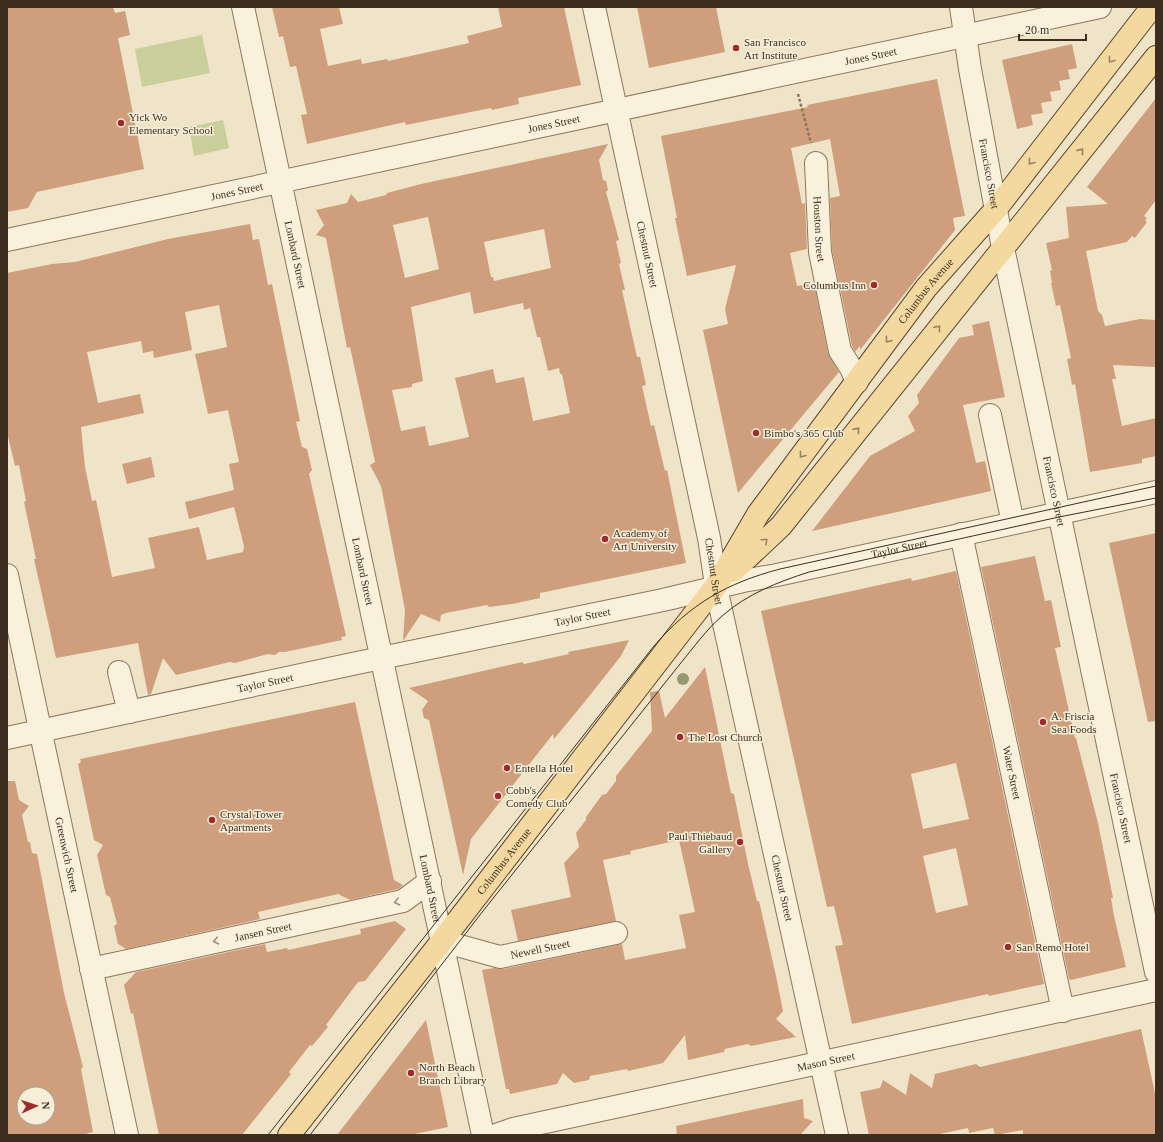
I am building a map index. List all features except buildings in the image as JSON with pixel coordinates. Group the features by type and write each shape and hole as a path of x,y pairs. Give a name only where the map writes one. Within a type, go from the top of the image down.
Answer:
{"main road":[{"name":"Columbus Avenue","path":"289,1135 442,941 716,586 758,514 926,288 996,209 1152,7"},
{"name":"Columbus Avenue","path":"716,586 781,526 1156,57"}],"street":[{"name":"Lombard Street","path":"243,7 483,1135"},
{"name":"Chestnut Street","path":"594,7 709,538 716,586 837,1135"},
{"name":"Francisco Street","path":"961,7 1003,248 1156,972"},
{"name":"Jones Street","path":"7,240 1100,7"},
{"name":"Houston Street","path":"816,163 820,252 840,351 851,368 857,382"},
{"path":"990,415 1013,523"},
{"name":"Taylor Street","path":"7,738 662,600 716,586 776,575 1156,492"},
{"name":"Water Street","path":"961,534 1063,1011"},
{"name":"Greenwich Street","path":"7,574 10,599 127,1135"},
{"path":"119,672 129,712"},
{"name":"Jansen Street","path":"91,968 403,901 430,881"},
{"name":"Newell Street","path":"442,941 500,957 616,933"},
{"name":"Mason Street","path":"496,1135 513,1129 1156,990"}],"path":[{"path":"792,72 816,163"}],"green space":[{"path":"202,35 210,73 142,87 135,49"},
{"path":"223,120 229,148 194,156 189,127"}],"tram line":[{"path":"268,1135 654,646 681,618 696,607 726,588 780,569 1156,486"},
{"path":"310,1135 483,911 700,639 722,616 732,608 752,595 809,572 1059,517 1156,498"}],"place":[{"name":"San Francisco Art Institute","path":"736,48"},
{"name":"Yick Wo Elementary School","path":"121,123"},
{"name":"Columbus Inn","path":"874,285"},
{"name":"Bimbo's 365 Club","path":"756,433"},
{"name":"Academy of Art University","path":"605,539"},
{"name":"A. Friscia Sea Foods","path":"1043,722"},
{"name":"The Lost Church","path":"680,737"},
{"name":"Entella Hotel","path":"507,768"},
{"name":"Cobb's Comedy Club","path":"498,796"},
{"name":"Crystal Tower Apartments","path":"212,820"},
{"name":"Paul Thiebaud Gallery","path":"740,842"},
{"name":"San Remo Hotel","path":"1008,947"},
{"name":"North Beach Branch Library","path":"411,1073"}]}
